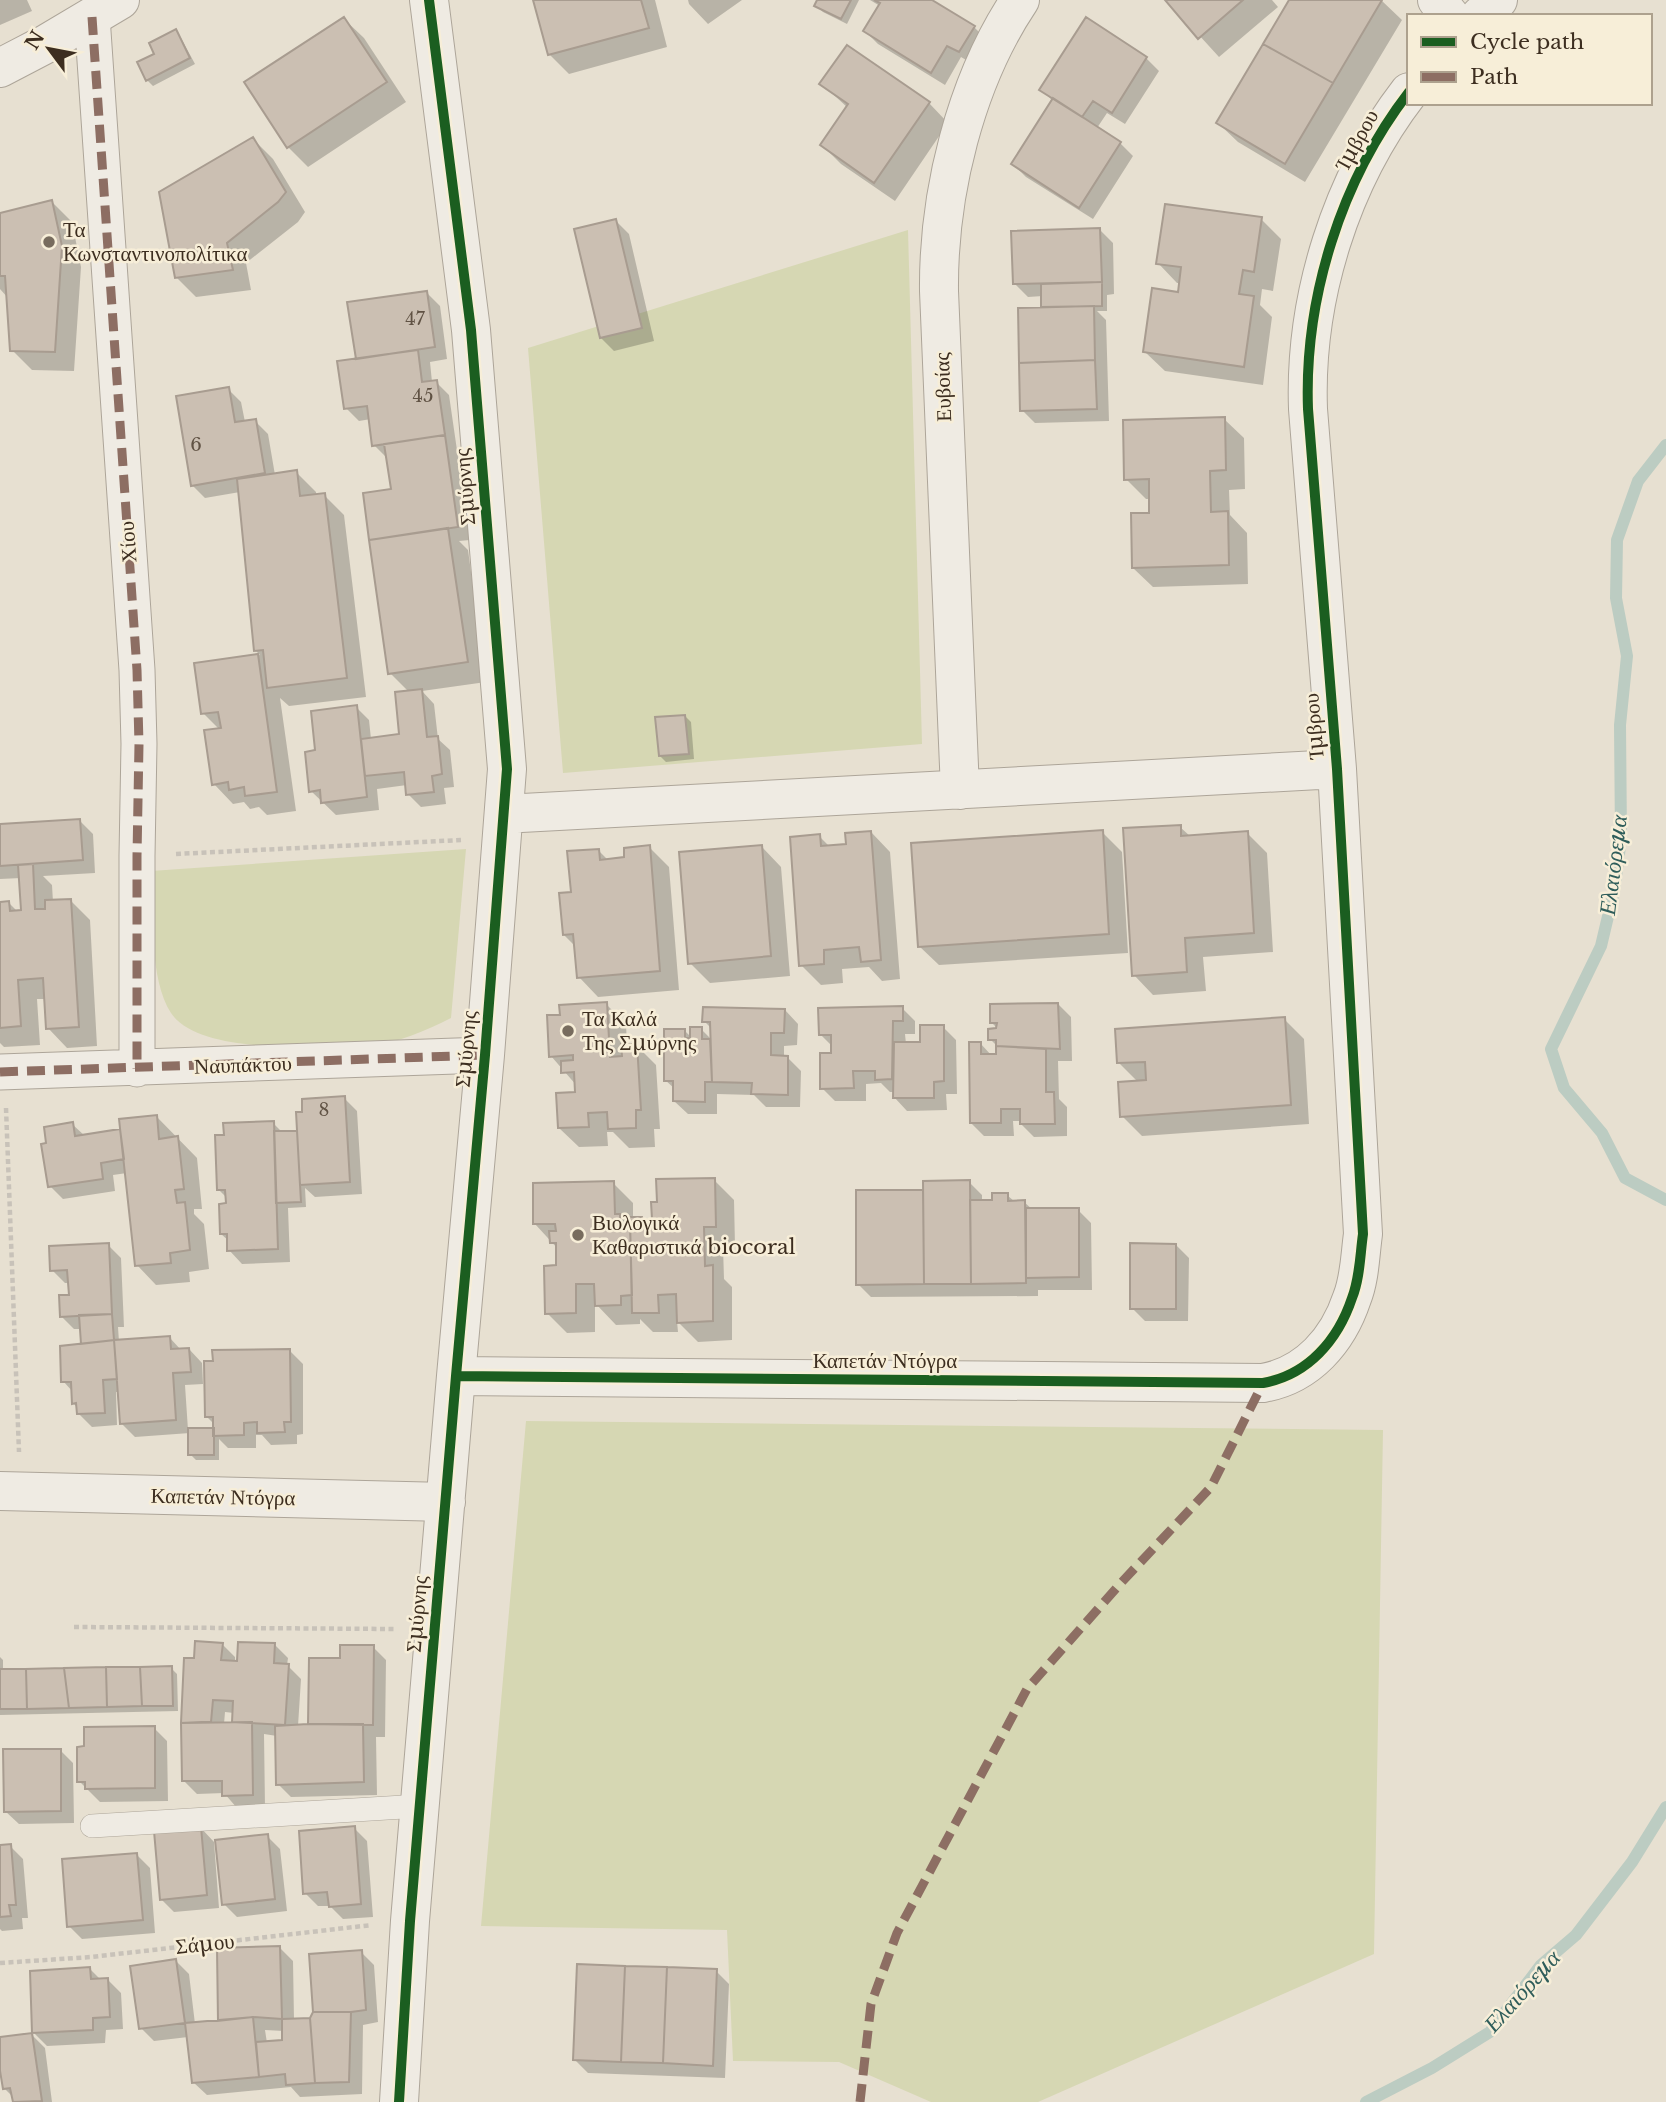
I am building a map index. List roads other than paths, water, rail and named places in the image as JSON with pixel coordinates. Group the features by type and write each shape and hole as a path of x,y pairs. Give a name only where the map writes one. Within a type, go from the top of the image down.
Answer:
{"street":[{"name":"Σμύρνης","path":"399,2102 410,1920 508,769 471,330 429,0"},
{"name":"Ευβοίας","path":"960,790 939,291 940,239 946,195 965,120 994,46 1020,0"},
{"path":"1437,0 1448,14"},
{"path":"1482,14 1499,0"},
{"path":"0,68 106,8"},
{"name":"Χίου","path":"106,8 137,670 137,1069"},
{"name":"Ίμβρου","path":"1310,1364 1328,1344 1353,1297 1363,1234 1337,769 1308,409 1309,353 1317,298 1339,221 1377,139 1407,95"},
{"path":"503,826 960,790 1337,769"},
{"name":"Ναυπάκτου","path":"2,1072 485,1055"},
{"name":"Καπετάν Ντόγρα","path":"456,1376 1263,1383 1277,1381 1310,1364"},
{"name":"Καπετάν Ντόγρα","path":"10,1492 446,1502"}],"lane":[{"path":"92,1826 420,1806"}],"waterway":[{"name":"Ελαιόρεμα","path":"1666,445 1638,481 1617,540 1616,598 1627,656 1620,725 1621,839 1614,891 1601,946 1551,1049 1564,1088 1602,1133 1625,1178 1666,1200"},
{"name":"Ελαιόρεμα","path":"1366,2102 1432,2068 1490,2032 1541,1965 1576,1935 1632,1862 1666,1807"}],"place":[{"name":"Τα Κωνσταντινοπολίτικα","path":"49,242"},
{"name":"Τα Καλά Της Σμύρνης","path":"568,1031"},
{"name":"Βιολογικά Καθαριστικά biocoral","path":"578,1235"}]}
